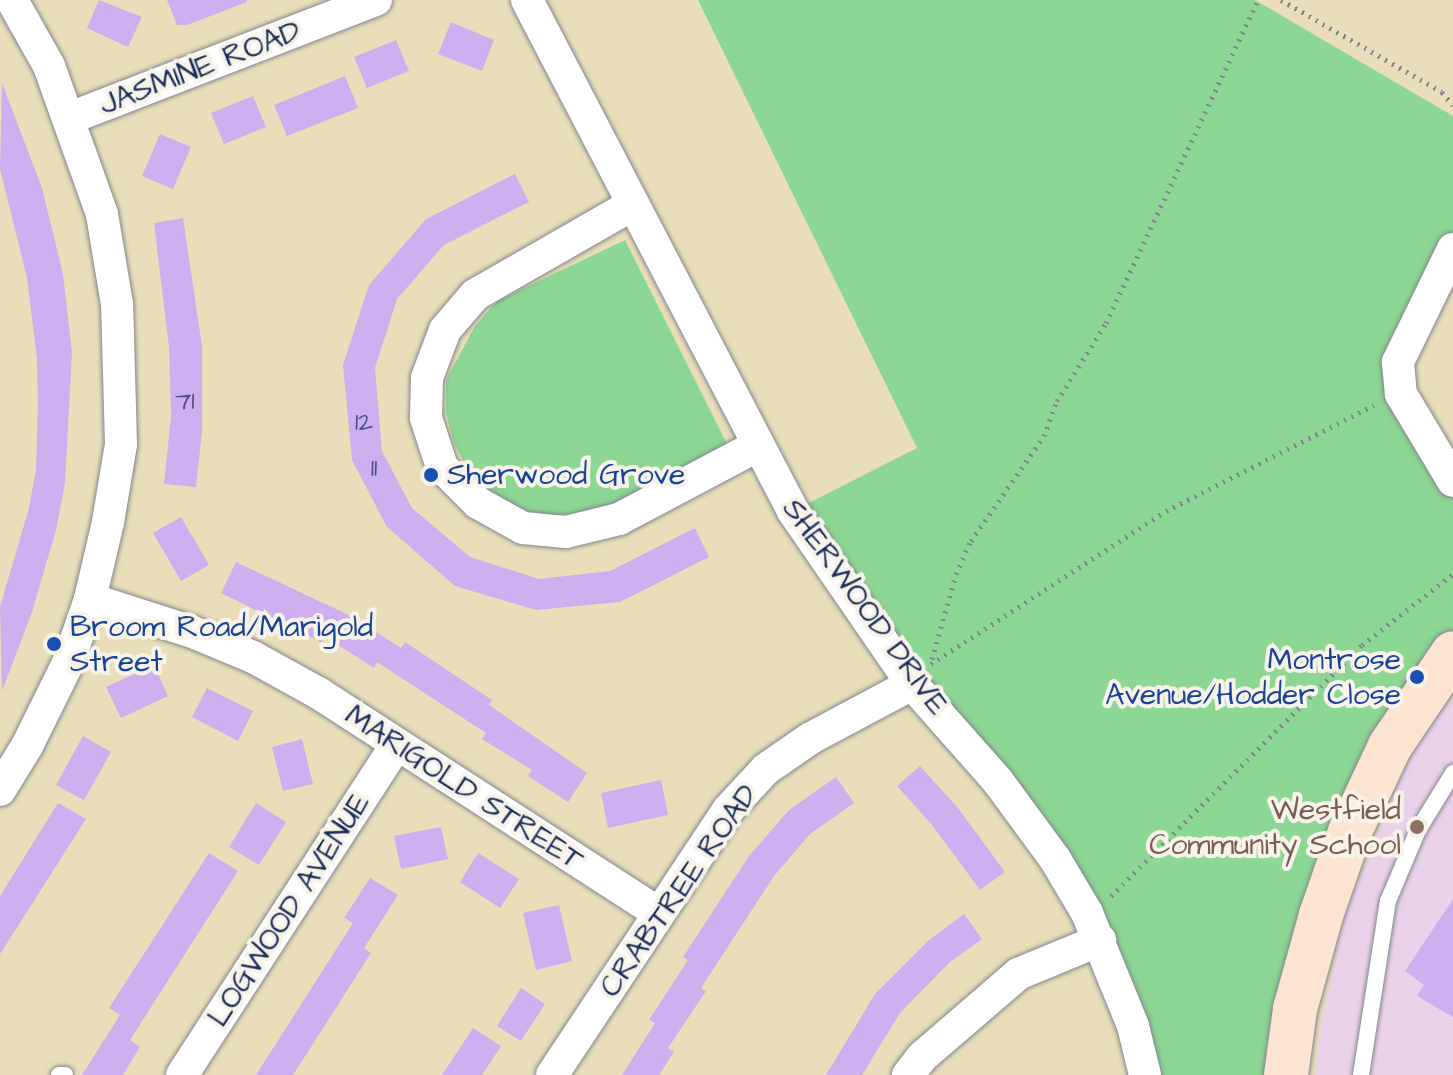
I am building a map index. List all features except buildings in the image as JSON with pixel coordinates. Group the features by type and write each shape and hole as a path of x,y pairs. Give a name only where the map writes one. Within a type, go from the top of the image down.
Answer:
{"street":[{"path":"0,790 27,746 68,663 90,599 108,522 121,444 117,304 102,214 49,66 12,0"},
{"name":"JASMINE ROAD","path":"70,118 376,0"},
{"name":"SHERWOOD DRIVE","path":"527,0 757,446 828,567 921,674 1055,859 1094,926 1133,1026 1145,1075"},
{"path":"632,205 475,295 445,330 427,378 426,418 442,467 478,503 523,528 566,532 619,519 757,446"},
{"path":"1453,249 1398,362 1401,394 1453,481"},
{"name":"MARIGOLD STREET","path":"90,599 195,633 253,657 320,694 658,913"},
{"path":"1286,1075 1295,1009 1321,915 1351,829 1390,746 1453,653"},
{"name":"CRABTREE ROAD","path":"552,1075 728,810 766,769 811,738 921,674"},
{"name":"LOGWOOD AVENUE","path":"182,1075 396,745"},
{"path":"908,1075 922,1057 1018,974 1094,926"}],"lane":[{"path":"1361,1075 1388,901 1418,830 1453,773"},
{"path":"59,1075 65,1075"}],"path":[{"path":"921,674 956,574 971,541 1044,436 1057,401 1106,323 1258,0"},
{"path":"1281,0 1442,92 1453,105"},
{"path":"921,674 1166,511 1338,421 1401,394"},
{"path":"1094,926 1113,895 1362,645 1453,574"}],"shaded area":[{"name":"Westfield Community School","path":"1453,697 1453,1075 1315,1075 1320,1029 1346,909 1414,745"}],"green space":[{"path":"698,0 1255,0 1453,116 1453,256 1399,374 1453,457 1453,662 1390,746 1289,1075 1136,1075 1055,859 793,511 917,448"},
{"path":"625,240 728,446 605,509 545,517 519,508 492,493 468,470 454,443 446,413 446,380 475,326 497,301"}],"place":[{"name":"Sherwood Grove","path":"431,475"},
{"name":"Broom Road/Marigold Street","path":"54,644"},
{"name":"Montrose Avenue/Hodder Close","path":"1417,677"},
{"name":"Westfield Community School","path":"1417,827"}]}
